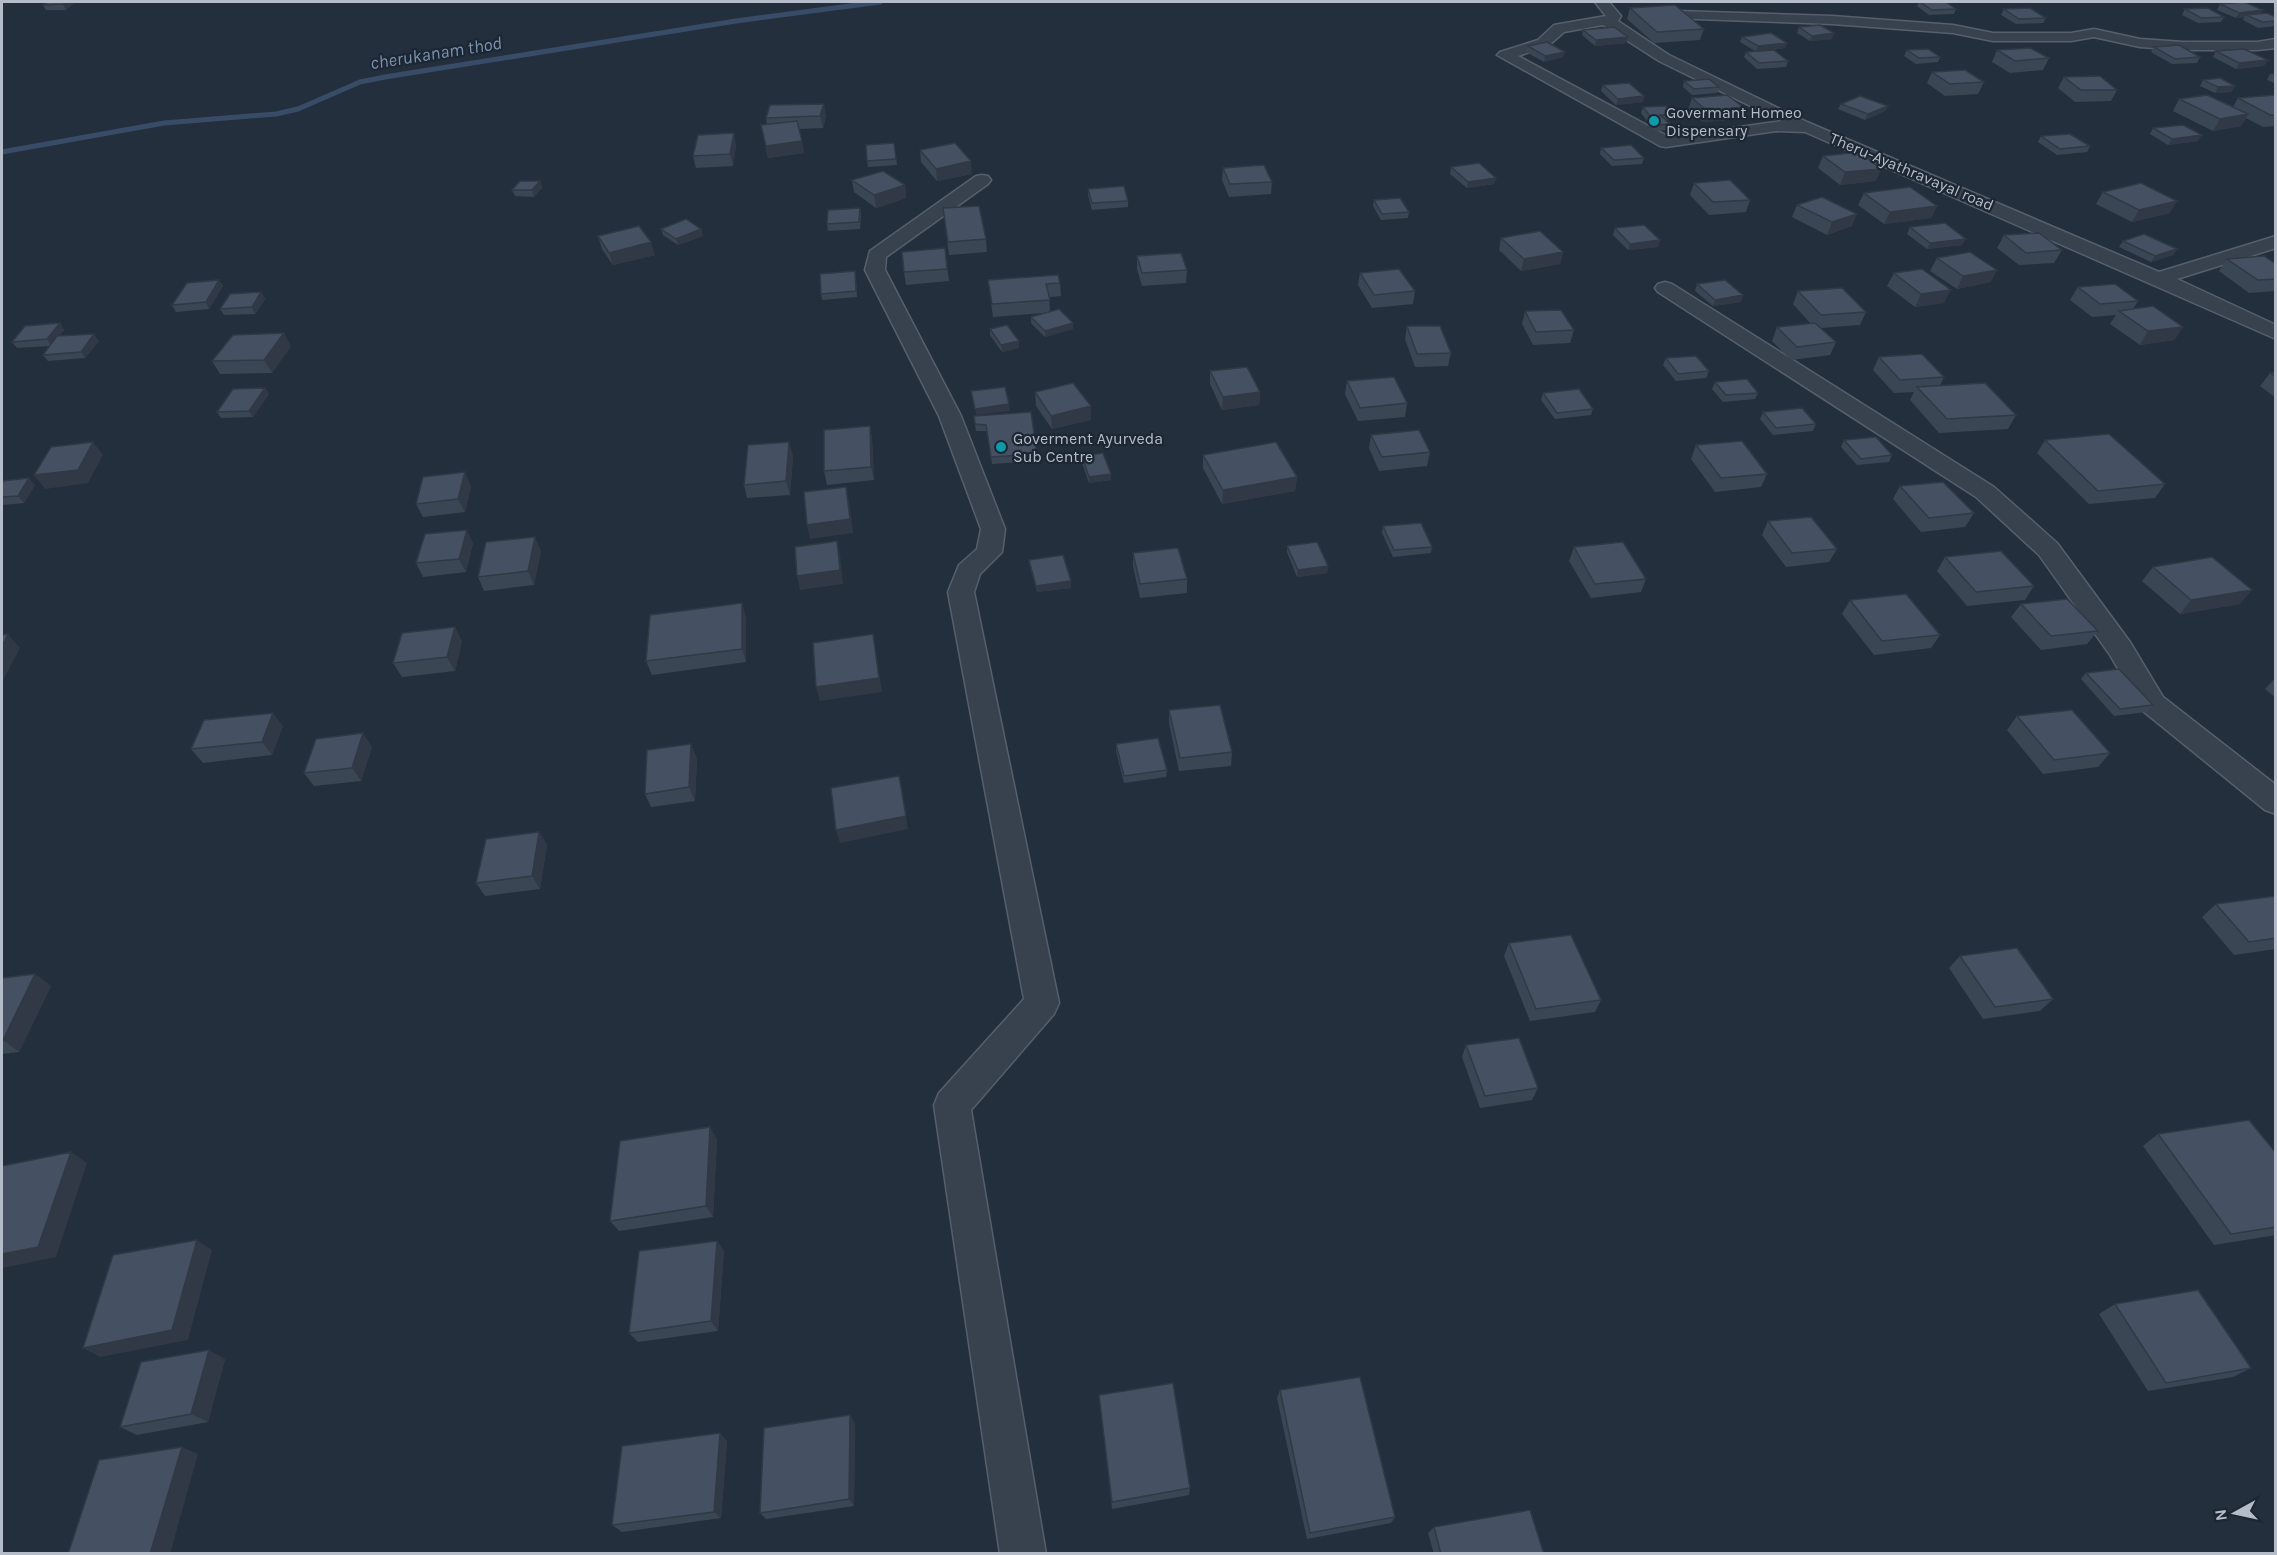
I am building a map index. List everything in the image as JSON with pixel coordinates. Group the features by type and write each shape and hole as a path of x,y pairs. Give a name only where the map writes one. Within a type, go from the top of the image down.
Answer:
{"street":[{"path":"1602,2 1610,18 1664,58 1808,127"},
{"path":"1610,18 1664,13 1716,18 1832,20 1953,29 1993,37 2071,37 2094,33 2140,43 2183,46 2257,46 2276,43"},
{"name":"Theru-Ayathravayal road","path":"1610,18 1559,28 1543,43 1504,55 1666,142 1776,126 1808,127 2159,278 2276,333"},
{"path":"982,180 877,255 875,270 950,416 993,529 989,552 968,571 961,592 1042,1004 952,1105 1023,1554"},
{"path":"2159,278 2276,242"},
{"path":"1665,288 1985,492 2048,549 2120,649 2153,704 2276,802"}],"building":[{"path":"48,2 66,2 43,5"},
{"path":"1920,2 1946,2 1956,9 1932,10"},
{"path":"2244,2 2263,10 2239,13 2220,4"},
{"path":"1675,5 1704,29 1657,32 1630,8"},
{"path":"2030,8 2046,18 2019,19 2004,9"},
{"path":"2208,8 2224,17 2201,18 2185,9"},
{"path":"2267,13 2276,17 2276,21 2262,22 2246,15"},
{"path":"1820,25 1834,33 1812,36 1799,27"},
{"path":"1614,27 1628,37 1596,40 1583,30"},
{"path":"1771,33 1787,43 1758,46 1742,37"},
{"path":"1547,42 1565,52 1545,56 1528,46"},
{"path":"2179,45 2200,57 2175,59 2154,47"},
{"path":"2030,48 2049,58 2015,61 1997,50"},
{"path":"1928,49 1940,57 1919,58 1907,50"},
{"path":"2244,49 2268,60 2239,63 2216,51"},
{"path":"1774,50 1788,61 1759,63 1746,52"},
{"path":"1965,70 1984,82 1950,84 1932,72"},
{"path":"2100,76 2117,90 2081,90 2064,77"},
{"path":"2220,78 2235,86 2218,87 2203,80"},
{"path":"1709,79 1719,87 1694,89 1684,81"},
{"path":"1629,83 1644,96 1618,99 1603,85"},
{"path":"1727,95 1743,107 1707,111 1692,98"},
{"path":"2207,95 2248,114 2220,119 2179,99"},
{"path":"2275,95 2276,115 2270,115 2238,98"},
{"path":"1860,96 1888,106 1868,114 1841,104"},
{"path":"824,104 820,116 766,118 770,105"},
{"path":"1666,106 1674,114 1660,115 1670,124 1657,125 1643,107"},
{"path":"797,121 802,141 766,146 761,125"},
{"path":"2183,125 2202,135 2172,139 2153,128"},
{"path":"734,133 730,154 693,156 698,135"},
{"path":"2070,134 2090,146 2060,149 2041,136"},
{"path":"894,143 896,159 867,161 866,145"},
{"path":"955,143 971,161 936,169 920,150"},
{"path":"1631,145 1644,158 1614,160 1601,148"},
{"path":"1859,152 1881,169 1845,172 1823,156"},
{"path":"1479,163 1496,178 1468,182 1451,167"},
{"path":"1264,165 1272,182 1230,184 1223,168"},
{"path":"883,171 905,185 874,195 852,180"},
{"path":"1730,180 1750,200 1713,202 1694,183"},
{"path":"520,181 540,181 532,190 512,190"},
{"path":"2141,183 2177,201 2139,210 2103,192"},
{"path":"1124,186 1128,201 1092,203 1088,189"},
{"path":"1910,187 1937,206 1890,212 1864,193"},
{"path":"1822,197 1857,214 1832,222 1797,205"},
{"path":"1400,198 1409,212 1382,214 1374,200"},
{"path":"979,206 986,239 948,242 943,208"},
{"path":"860,208 859,222 827,224 828,210"},
{"path":"686,219 701,229 676,239 661,229"},
{"path":"1945,223 1966,239 1930,243 1910,227"},
{"path":"1644,225 1660,240 1630,244 1615,228"},
{"path":"639,226 651,242 609,253 598,236"},
{"path":"1540,231 1563,252 1524,259 1501,238"},
{"path":"2039,233 2062,250 2026,253 2004,235"},
{"path":"2144,234 2177,249 2155,256 2123,241"},
{"path":"945,248 947,269 904,272 902,252"},
{"path":"1970,252 1997,270 1963,276 1937,258"},
{"path":"1181,253 1187,270 1142,273 1137,256"},
{"path":"2264,256 2276,264 2276,279 2258,280 2227,259"},
{"path":"1399,269 1415,291 1374,295 1360,273"},
{"path":"1922,269 1951,290 1921,294 1894,273"},
{"path":"855,271 856,291 821,294 820,274"},
{"path":"1058,275 1060,283 1046,284 1050,300 992,304 988,280"},
{"path":"219,280 206,302 172,305 187,283"},
{"path":"1725,280 1743,295 1715,300 1697,284"},
{"path":"2115,284 2138,301 2100,304 2078,287"},
{"path":"1842,288 1866,312 1821,315 1798,291"},
{"path":"261,292 252,307 220,309 230,294"},
{"path":"2153,306 2183,327 2148,331 2119,311"},
{"path":"1059,309 1073,323 1045,331 1031,317"},
{"path":"1561,310 1574,330 1536,332 1525,311"},
{"path":"60,323 47,339 12,342 25,326"},
{"path":"1815,323 1836,342 1797,347 1777,327"},
{"path":"1007,325 1019,341 1001,345 990,329"},
{"path":"1407,326 1440,326 1451,353 1417,354"},
{"path":"284,333 264,360 212,361 233,335"},
{"path":"94,334 81,352 43,355 57,336"},
{"path":"1922,354 1944,377 1900,380 1879,357"},
{"path":"1696,356 1709,371 1678,374 1666,358"},
{"path":"1247,367 1260,392 1223,397 1210,371"},
{"path":"1394,377 1407,403 1360,408 1347,381"},
{"path":"1747,379 1758,393 1726,395 1715,382"},
{"path":"1073,383 1091,406 1051,416 1035,392"},
{"path":"1985,383 2016,415 1947,419 1917,387"},
{"path":"1005,387 1009,404 975,409 971,391"},
{"path":"265,388 249,411 217,412 233,389"},
{"path":"1579,389 1593,409 1557,413 1543,393"},
{"path":"1802,408 1816,424 1776,428 1763,412"},
{"path":"1031,412 1037,454 991,457 986,425 975,424 974,416"},
{"path":"870,426 871,467 824,471 824,430"},
{"path":"1419,430 1430,452 1382,457 1371,435"},
{"path":"2109,434 2165,484 2098,491 2045,440"},
{"path":"1876,437 1892,455 1861,459 1844,440"},
{"path":"1742,441 1767,474 1721,478 1696,445"},
{"path":"93,442 78,470 34,475 51,447"},
{"path":"789,442 786,481 744,485 748,445"},
{"path":"1276,442 1297,477 1223,490 1203,455"},
{"path":"1103,453 1111,474 1089,477 1082,456"},
{"path":"465,472 458,499 416,504 423,477"},
{"path":"29,478 18,496 2,497 2,481"},
{"path":"1943,482 1974,513 1929,518 1900,486"},
{"path":"846,487 850,519 807,525 804,492"},
{"path":"1811,517 1837,549 1792,553 1768,521"},
{"path":"1421,523 1432,547 1394,550 1383,526"},
{"path":"467,530 459,559 416,563 425,534"},
{"path":"535,537 528,571 478,577 486,542"},
{"path":"837,541 840,570 797,576 795,547"},
{"path":"1317,542 1328,566 1298,570 1287,546"},
{"path":"1623,542 1646,579 1595,584 1574,547"},
{"path":"1178,548 1187,579 1140,584 1133,553"},
{"path":"2001,551 2034,586 1976,592 1945,557"},
{"path":"1063,555 1071,581 1036,586 1029,560"},
{"path":"2212,557 2252,590 2191,600 2153,567"},
{"path":"1906,594 1940,635 1882,641 1850,600"},
{"path":"2067,599 2098,631 2051,636 2021,604"},
{"path":"742,603 742,649 646,661 650,615"},
{"path":"455,627 447,657 393,663 402,633"},
{"path":"8,634 2,646 2,635"},
{"path":"873,634 879,678 816,687 813,643"},
{"path":"2119,669 2153,705 2120,709 2086,673"},
{"path":"1220,705 1232,752 1180,758 1169,710"},
{"path":"2072,710 2110,753 2054,760 2017,716"},
{"path":"273,713 262,742 191,749 204,720"},
{"path":"363,733 352,768 304,773 316,739"},
{"path":"1158,738 1167,770 1124,776 1116,744"},
{"path":"691,744 689,787 645,794 647,750"},
{"path":"899,776 906,816 836,830 831,788"},
{"path":"539,832 532,876 476,883 486,839"},
{"path":"2276,896 2276,938 2249,942 2216,904"},
{"path":"1571,935 1601,1000 1536,1009 1509,943"},
{"path":"2017,948 2053,999 1995,1007 1960,956"},
{"path":"35,974 3,1040 2,1040 2,978"},
{"path":"1519,1038 1538,1088 1485,1096 1466,1045"},
{"path":"2249,1120 2276,1153 2276,1227 2231,1234 2158,1134"},
{"path":"710,1127 706,1206 610,1221 620,1141"},
{"path":"71,1152 38,1247 2,1254 2,1166"},
{"path":"197,1240 172,1330 83,1348 113,1255"},
{"path":"717,1241 711,1321 629,1333 639,1251"},
{"path":"2198,1290 2251,1368 2166,1383 2115,1304"},
{"path":"209,1350 191,1414 120,1427 141,1362"},
{"path":"1360,1377 1395,1517 1310,1533 1280,1390"},
{"path":"1173,1383 1190,1488 1112,1502 1099,1395"},
{"path":"850,1415 849,1499 760,1513 764,1428"},
{"path":"720,1433 714,1512 612,1525 622,1446"},
{"path":"182,1447 150,1554 68,1554 99,1460"},
{"path":"1530,1510 1544,1554 1441,1554 1434,1527"}],"waterway":[{"name":"cherukanam thod","path":"2,152 164,123 276,114 298,109 360,82 385,77 736,21 880,2"}],"place":[{"name":"Govermant Homeo Dispensary","path":"1654,121"},
{"name":"Goverment Ayurveda Sub Centre","path":"1001,447"}]}
